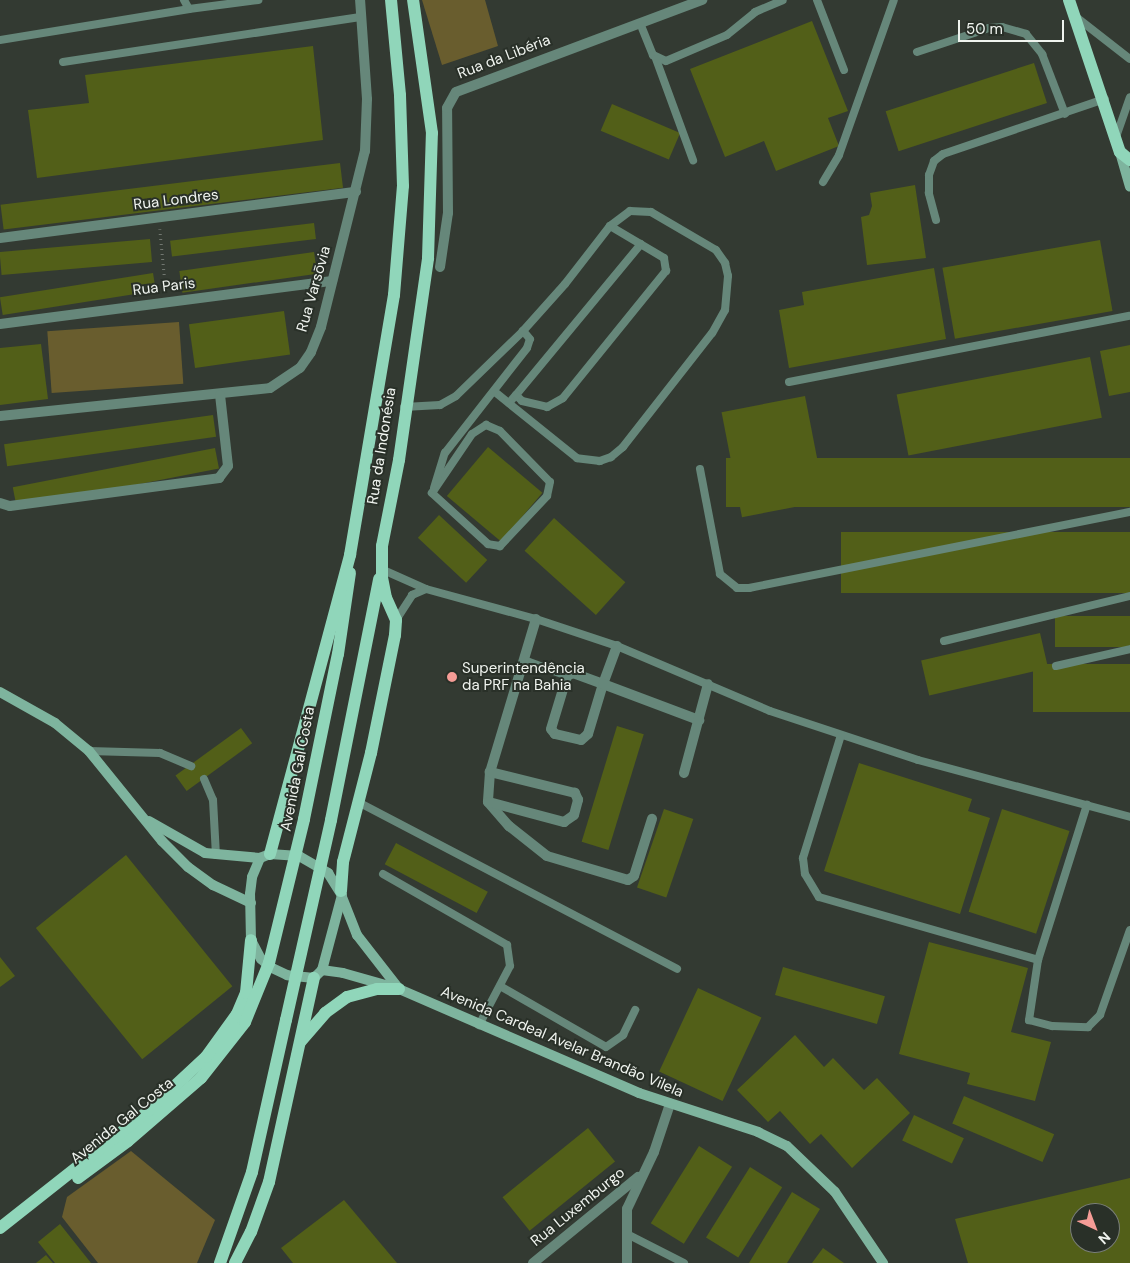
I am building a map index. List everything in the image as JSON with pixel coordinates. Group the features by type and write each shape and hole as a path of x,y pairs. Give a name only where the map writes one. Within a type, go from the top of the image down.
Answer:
{"main road":[{"name":"Rua da Indonésia","path":"350,555 385,356 399,254 402,154 390,0"},
{"name":"Rua da Indonésia","path":"396,620 386,598 381,570 404,407 428,258 432,181 430,114 413,0"},
{"path":"1069,0 1105,99 1115,138 1125,156 1130,187"},
{"name":"Avenida Gal Costa","path":"42,1195 79,1177 128,1141 201,1078 245,1022 274,946 304,819 350,585 350,555"},
{"name":"Avenida Gal Costa","path":"0,1228 148,1111 206,1057 232,1022 246,994 251,940 250,903 252,877 265,856 350,555"},
{"path":"220,1263 252,1172 331,820 381,570"},
{"path":"235,1263 251,1232 269,1182 300,1044 342,893 343,862 390,666 396,620"},
{"path":"0,692 56,723 89,751 149,821 162,841 188,867 213,886 250,903"},
{"path":"149,821 191,847 216,855 265,856 310,860 328,873 342,893 357,934 399,989"},
{"name":"Avenida Cardeal Avelar Brandão Vilela","path":"251,940 262,959 272,968 287,975 343,972 399,989 479,1025 670,1104 758,1132 787,1146 835,1192 883,1263"},
{"path":"300,1044 324,1013 347,998 378,989 399,989"}],"street":[{"name":"Rua Varsōvia","path":"0,416 220,395 270,388 300,368 311,352 320,327 356,192 368,128 360,0"},
{"name":"Rua da Libéria","path":"440,267 448,213 447,108 456,92 702,0"},
{"name":"Rua Londres","path":"0,238 356,192"},
{"name":"Rua Paris","path":"0,324 332,281"},
{"path":"0,503 10,506 219,478 228,466 220,395"},
{"path":"536,620 490,772 488,802 509,826 547,856 628,880 634,876 652,820"},
{"path":"617,646 603,684 588,734 581,740 560,736 552,729 567,676 573,673 603,684 699,720"},
{"path":"684,773 708,684"},
{"path":"488,802 564,822 574,815 578,800 575,793 490,772"},
{"path":"627,1263 627,1209 641,1175 654,1152 670,1104"},
{"name":"Rua Luxemburgo","path":"533,1263 641,1175"}],"lane":[{"path":"184,0 189,8"},
{"path":"0,40 189,8 258,0"},
{"path":"656,59 666,61 727,35 755,12 782,0"},
{"path":"817,0 844,70"},
{"path":"823,182 839,154 894,0"},
{"path":"63,62 360,17"},
{"path":"1076,17 1130,59"},
{"path":"640,22 656,59 693,160"},
{"path":"917,52 988,28 1002,28 1026,34 1042,54 1065,114"},
{"path":"1115,138 1130,97"},
{"path":"936,220 929,193 929,175 934,161 943,154 1105,99"},
{"path":"404,407 440,405 451,400 523,331 610,226 630,211 639,209 651,212 716,250 725,263 727,293 725,310 712,333 623,447 600,461 578,458 495,392"},
{"path":"516,395 539,407 547,407 563,398 666,270 664,258 610,226"},
{"path":"508,403 641,244"},
{"path":"789,382 1130,316"},
{"path":"432,493 445,452 495,392 527,348 530,339 523,331"},
{"path":"486,425 500,431 550,482 547,496 500,546 488,544 432,493 472,434 486,425"},
{"path":"700,469 720,574 737,588 748,588 1130,512"},
{"path":"381,570 426,590 536,620 617,646 770,711 841,735 918,760 1130,817"},
{"path":"396,620 412,596 426,590"},
{"path":"944,641 1130,596"},
{"path":"1056,666 1130,649"},
{"path":"524,660 567,676"},
{"path":"841,735 804,858 810,887 819,897 1038,960"},
{"path":"89,751 160,753 191,766"},
{"path":"204,779 214,800 216,855"},
{"path":"358,802 677,969"},
{"path":"1087,805 1038,960 1029,1020 1052,1026 1088,1026 1100,1014 1130,930"},
{"path":"383,874 507,945 510,966 479,1025"},
{"path":"500,986 606,1047 623,1035 635,1010"},
{"path":"627,1234 684,1263"}],"path":[{"path":"158,217 167,302"}],"shaded area":[{"path":"422,0 485,0 498,46 442,65"},
{"path":"179,322 183,384 52,393 47,331"},
{"path":"131,1151 215,1220 197,1263 98,1263 62,1217 67,1197"}],"building":[{"path":"812,21 848,111 828,118 839,146 776,171 764,141 725,157 690,69"},
{"path":"313,46 323,140 37,178 28,110 89,103 85,75"},
{"path":"1034,63 1047,103 899,151 886,111"},
{"path":"612,104 680,133 669,160 601,131"},
{"path":"340,163 343,188 4,229 1,205"},
{"path":"915,185 926,258 867,265 861,217 869,215 872,206 870,193"},
{"path":"314,223 316,239 172,257 170,241"},
{"path":"150,239 152,262 2,275 0,252"},
{"path":"1100,240 1113,311 955,339 942,268"},
{"path":"314,252 317,274 182,293 179,271"},
{"path":"934,268 946,339 789,368 779,310 804,305 802,292"},
{"path":"153,273 156,291 3,315 0,297"},
{"path":"284,311 290,355 195,368 189,324"},
{"path":"41,344 48,399 0,405 0,348"},
{"path":"1130,345 1130,392 1109,396 1100,351"},
{"path":"1090,357 1102,418 908,455 897,395"},
{"path":"805,396 825,501 742,517 722,412"},
{"path":"213,415 216,437 7,466 4,444"},
{"path":"488,447 542,493 501,542 447,496"},
{"path":"215,448 219,469 17,508 13,487"},
{"path":"726,458 1130,458 1130,507 726,507"},
{"path":"439,515 487,560 466,583 418,538"},
{"path":"554,518 625,582 596,615 525,551"},
{"path":"841,532 1130,532 1130,593 841,593"},
{"path":"1055,616 1130,616 1130,647 1055,647"},
{"path":"1040,633 1048,668 929,696 921,660"},
{"path":"1033,664 1130,664 1130,712 1033,712"},
{"path":"617,726 644,734 608,850 582,842"},
{"path":"241,728 252,743 187,791 175,776"},
{"path":"859,763 972,799 968,811 990,818 960,914 824,871"},
{"path":"664,809 693,819 666,898 637,887"},
{"path":"1002,809 1070,831 1036,934 969,912"},
{"path":"396,843 488,892 477,913 385,864"},
{"path":"126,855 232,986 142,1059 36,928"},
{"path":"929,942 1028,968 1011,1032 1051,1042 1035,1101 967,1084 970,1073 899,1054"},
{"path":"0,957 15,976 0,987"},
{"path":"783,967 885,996 877,1024 775,995"},
{"path":"698,988 761,1018 723,1101 659,1071"},
{"path":"795,1035 824,1067 833,1058 864,1090 877,1078 910,1113 852,1168 821,1134 810,1144 780,1111 768,1122 737,1090"},
{"path":"964,1096 1054,1134 1042,1162 952,1124"},
{"path":"914,1115 964,1138 952,1164 902,1140"},
{"path":"588,1128 615,1161 530,1231 503,1197"},
{"path":"699,1146 732,1167 684,1244 651,1223"},
{"path":"750,1167 782,1187 738,1258 706,1237"},
{"path":"1130,1178 1130,1263 968,1263 955,1219"},
{"path":"792,1192 820,1209 787,1263 749,1263"},
{"path":"344,1200 397,1263 293,1263 281,1248"},
{"path":"60,1224 91,1263 55,1263 38,1242"},
{"path":"823,1248 844,1263 812,1263"},
{"path":"46,1255 53,1263 36,1263"}],"place":[{"name":"Superintendência da PRF na Bahia","path":"452,677"}]}
